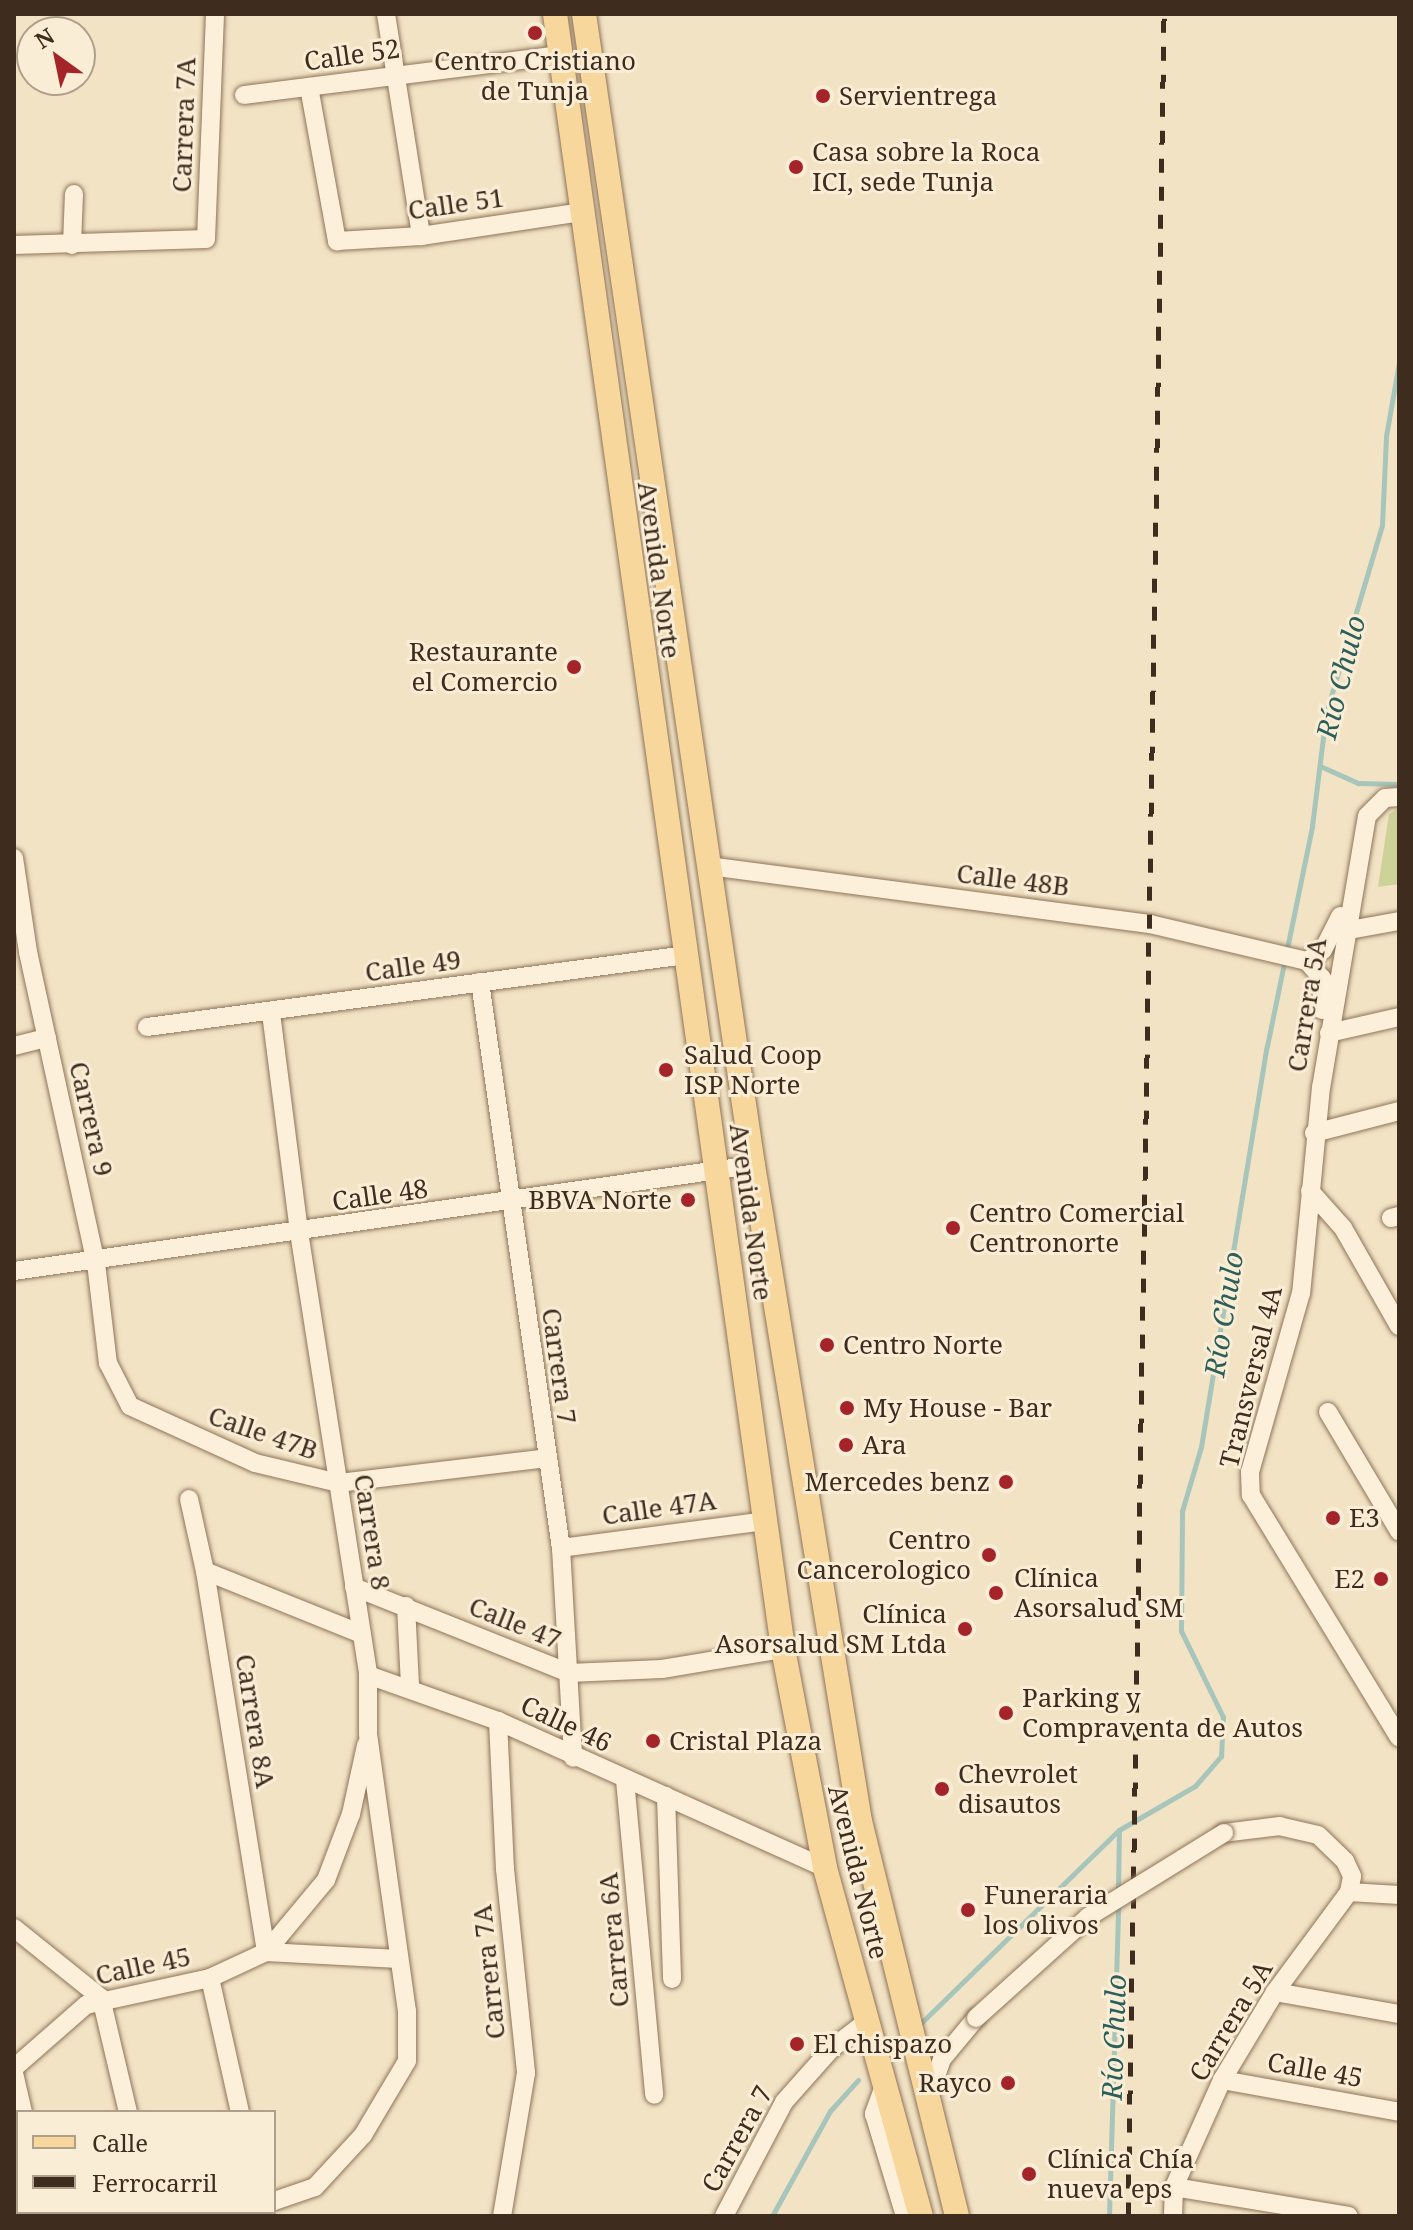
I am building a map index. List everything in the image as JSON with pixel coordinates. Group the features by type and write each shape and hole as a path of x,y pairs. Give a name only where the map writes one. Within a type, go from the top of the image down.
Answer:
{"main road":[{"name":"Avenida Norte","path":"555,14 783,1649 825,1868 921,2216"},
{"name":"Avenida Norte","path":"585,18 753,1165 860,1821 926,2105 957,2216"}],"street":[{"name":"Carrera 7A","path":"72,245 206,239 215,14"},
{"path":"386,14 421,236"},
{"name":"Calle 52","path":"244,95 561,55"},
{"name":"Calle 51","path":"309,87 337,241 421,236 581,212"},
{"path":"14,245 72,245 74,194"},
{"path":"1321,1087 1324,992 1322,978 1307,961 1332,937 1367,818 1392,798"},
{"name":"Carrera 5A","path":"1308,1229 1314,1133 1344,931 1367,818"},
{"name":"Carrera 9","path":"14,858 21,954 47,1038 96,1263 108,1363 119,1391"},
{"name":"Calle 48B","path":"709,866 1150,924 1307,961"},
{"path":"1344,931 1399,921"},
{"name":"Calle 49","path":"147,1027 271,1013 686,955"},
{"name":"Carrera 7","path":"480,982 509,1203 561,1548 573,1758"},
{"name":"Carrera 8","path":"271,1013 299,1232 368,1675 368,1734 399,1959 407,2061 370,2123 335,2170 315,2187 276,2200"},
{"path":"1329,1033 1399,1017"},
{"path":"14,1046 47,1038"},
{"path":"1314,1133 1399,1111"},
{"name":"Calle 48","path":"14,1271 96,1263 753,1165"},
{"path":"1310,1191 1343,1228 1397,1320"},
{"name":"Transversal 4A","path":"1308,1229 1301,1293 1250,1472 1251,1495 1392,1710 1399,1737"},
{"name":"Calle 47B","path":"119,1391 130,1406 165,1426 275,1469 338,1483 547,1458"},
{"path":"1328,1412 1399,1531"},
{"name":"Carrera 8A","path":"189,1499 205,1571 266,1952"},
{"name":"Calle 47A","path":"561,1548 765,1521"},
{"path":"205,1571 362,1634"},
{"name":"Calle 47","path":"354,1587 569,1673 662,1669 783,1649"},
{"path":"406,1606 410,1686"},
{"name":"Calle 46","path":"368,1675 410,1686 498,1721 573,1758 825,1868"},
{"name":"Carrera 7A","path":"498,1721 506,1883 526,2073 502,2216"},
{"path":"266,1952 326,1880 351,1814 368,1734"},
{"name":"Carrera 6A","path":"625,1780 654,2095"},
{"path":"666,1796 672,1979"},
{"path":"351,1814 382,1821"},
{"path":"926,2105 942,2059 976,2018 1088,1917 1224,1833 1280,1826 1318,1835 1345,1861 1352,1876 1349,1892 1399,1895"},
{"name":"Carrera 5A","path":"1174,2187 1222,2080 1275,1992 1349,1892"},
{"path":"14,1928 101,1998 128,2110"},
{"path":"266,1952 399,1959"},
{"name":"Calle 45","path":"14,2071 64,2022 101,1998 210,1978 266,1952"},
{"path":"210,1978 240,2110"},
{"path":"1275,1992 1399,2014"},
{"name":"Carrera 7","path":"724,2216 784,2102 831,2049 866,2022"},
{"path":"14,2071 23,2110"},
{"name":"Calle 45","path":"1222,2080 1399,2112"},
{"path":"884,2086 874,2114 905,2216"},
{"path":"1173,2216 1174,2187 1349,2216"}],"green space":[{"path":"1399,808 1399,884 1378,887 1389,814"}],"waterway":[{"name":"Río Chulo","path":"1118,1891 1119,1830 1195,1786 1221,1756 1223,1717 1181,1631 1182,1511 1201,1447 1267,1046 1312,826 1326,713 1382,525 1386,436 1399,362"},
{"path":"1320,766 1358,783 1399,784"},
{"path":"921,2023 1118,1831"},
{"name":"Río Chulo","path":"1109,2216 1118,1905"},
{"path":"772,2216 830,2111 858,2080"}],"railway":[{"path":"1128,2216 1164,14"}],"place":[{"name":"Centro Cristiano de Tunja","path":"535,33"},
{"name":"Servientrega","path":"823,96"},
{"name":"Casa sobre la Roca ICI, sede Tunja","path":"796,167"},
{"name":"Restaurante el Comercio","path":"574,667"},
{"name":"Salud Coop ISP Norte","path":"666,1070"},
{"name":"BBVA Norte","path":"688,1200"},
{"name":"Centro Comercial Centronorte","path":"953,1228"},
{"name":"Centro Norte","path":"827,1345"},
{"name":"My House - Bar","path":"847,1408"},
{"name":"Ara","path":"846,1445"},
{"name":"Mercedes benz","path":"1006,1482"},
{"name":"E3","path":"1333,1518"},
{"name":"Centro Cancerologico","path":"989,1555"},
{"name":"E2","path":"1381,1579"},
{"name":"Clínica Asorsalud SM","path":"996,1593"},
{"name":"Clínica Asorsalud SM Ltda","path":"965,1629"},
{"name":"Parking y Compraventa de Autos","path":"1006,1713"},
{"name":"Cristal Plaza","path":"653,1741"},
{"name":"Chevrolet disautos","path":"942,1789"},
{"name":"Funeraria los olivos","path":"968,1910"},
{"name":"El chispazo","path":"797,2044"},
{"name":"Rayco","path":"1008,2083"},
{"name":"Clínica Chía nueva eps","path":"1029,2174"}]}
